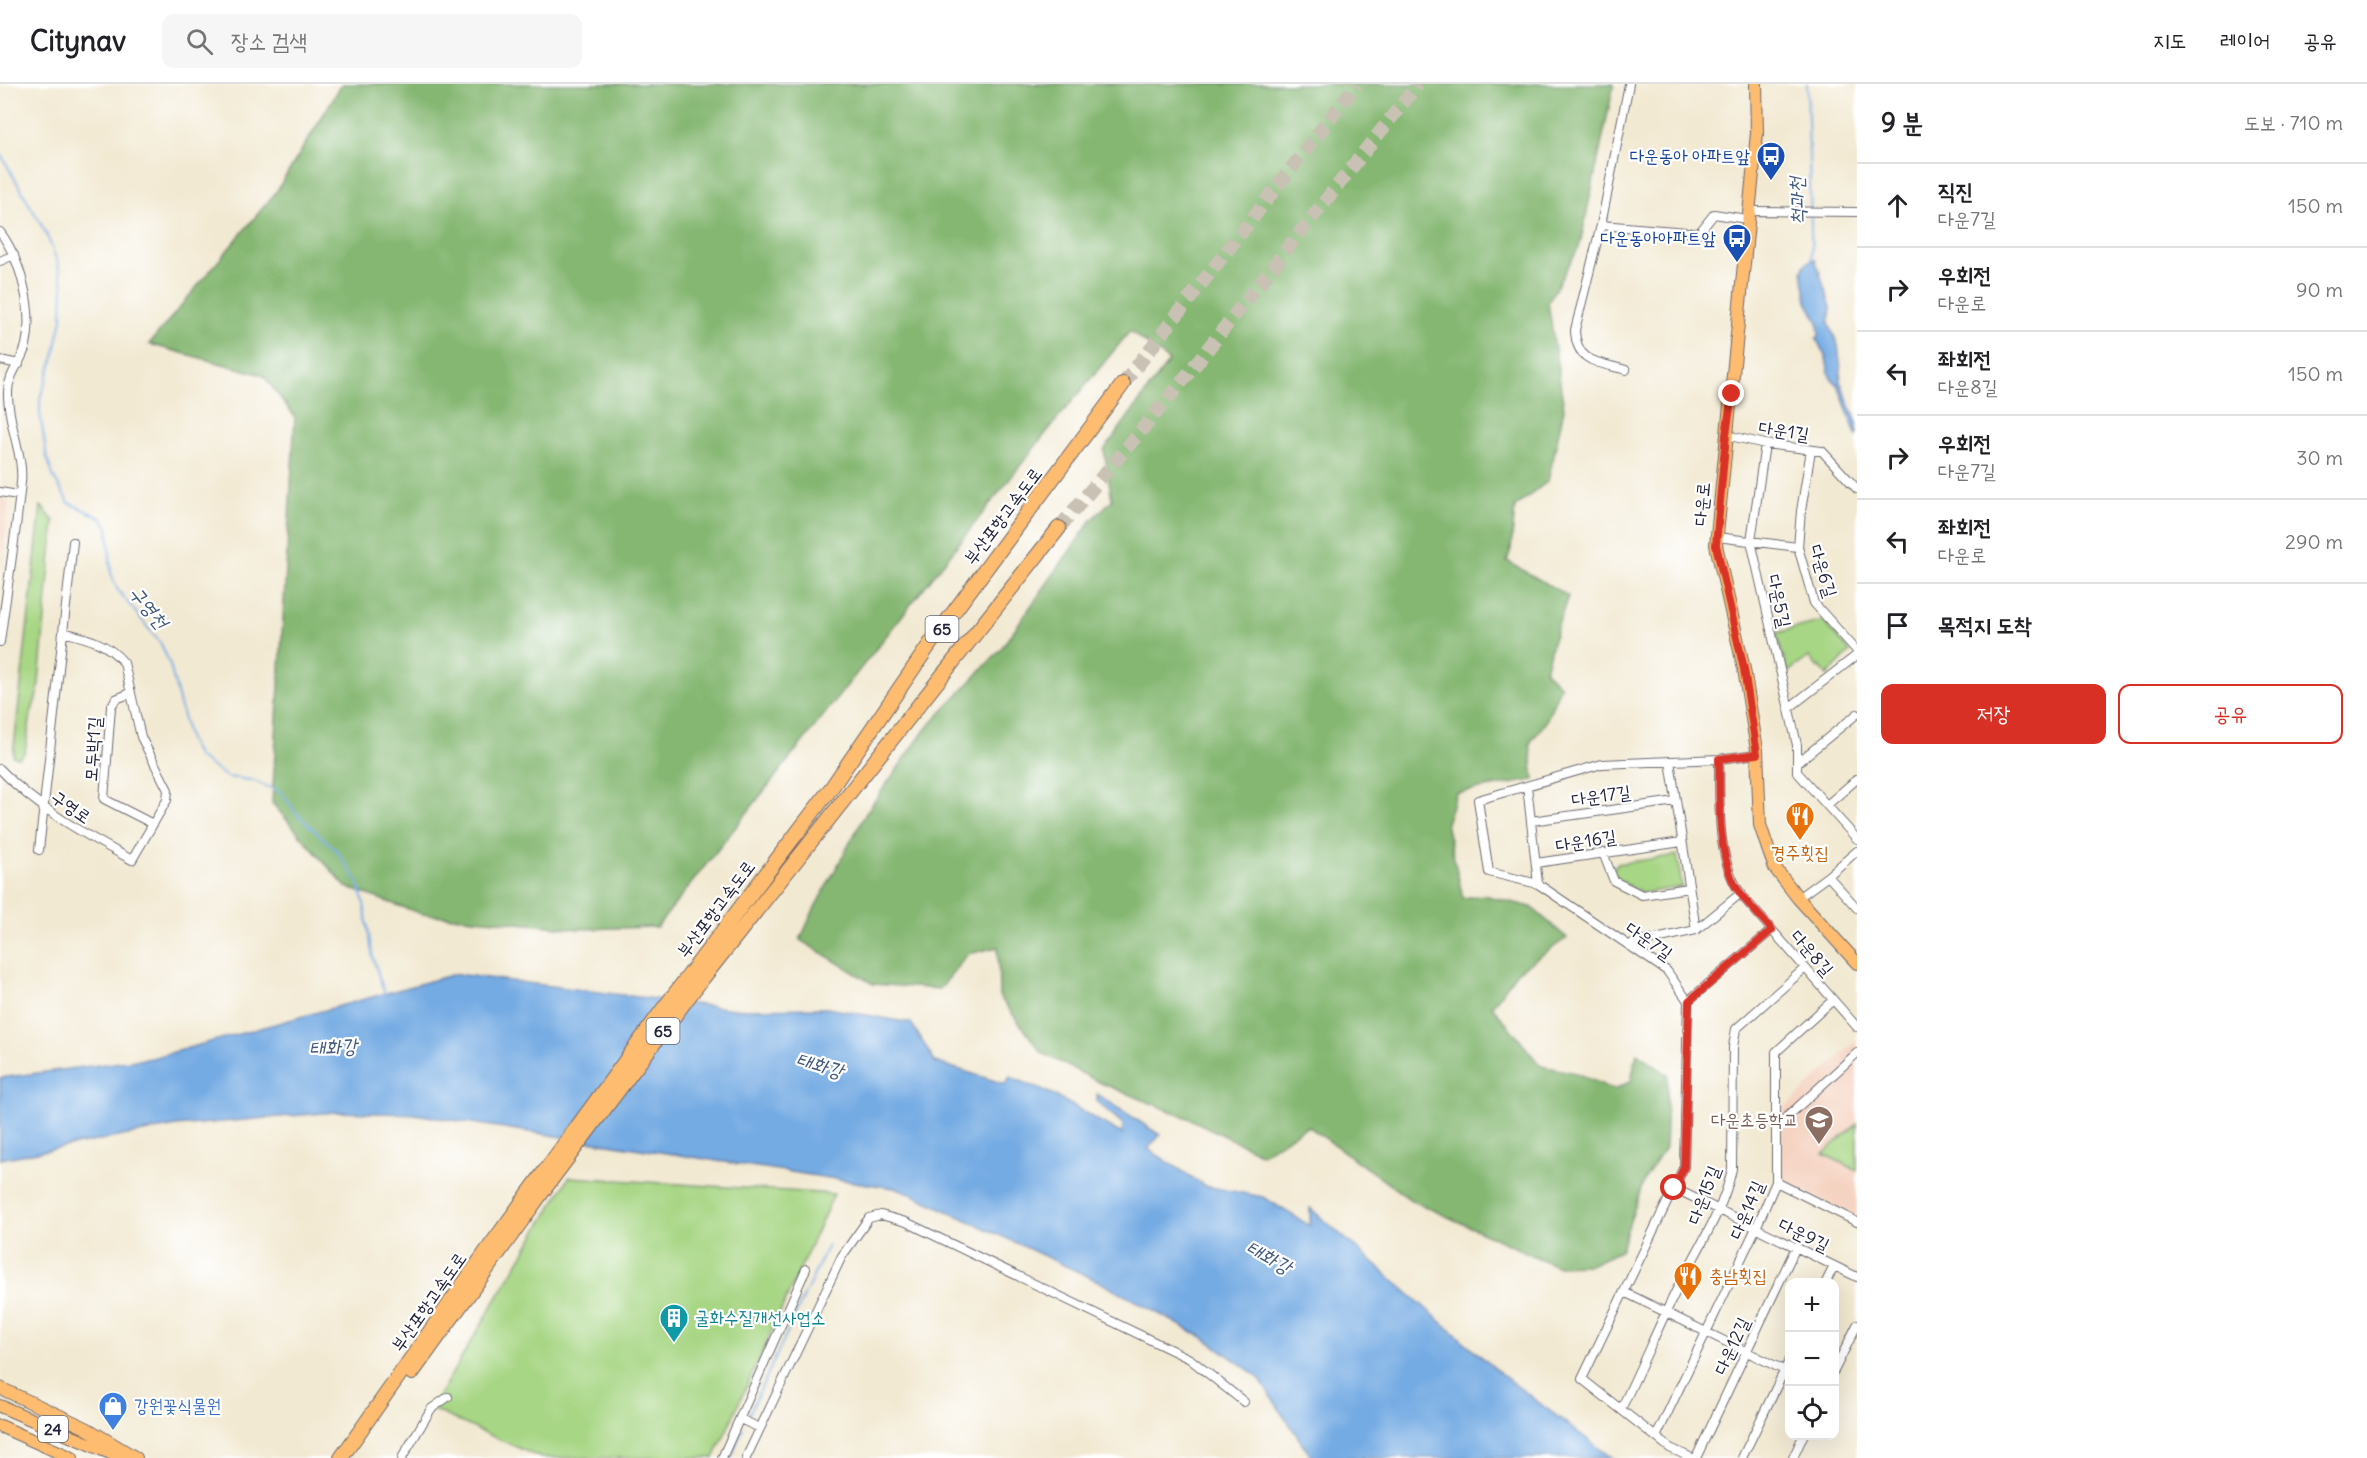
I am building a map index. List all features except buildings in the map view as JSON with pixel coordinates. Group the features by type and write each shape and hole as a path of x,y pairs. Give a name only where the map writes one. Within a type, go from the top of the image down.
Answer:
{"highway":[{"name":"부산포항고속도로","path":"341,1458 488,1249 832,787 930,644 1123,384"},
{"name":"부산포항고속도로","path":"352,1458 564,1161 699,983 1059,528"}],"main road":[{"name":"다운로","path":"1756,84 1757,133 1716,545 1744,669 1757,754 1760,825 1775,868 1798,898 1857,963"},
{"path":"0,1388 86,1428 136,1458"},
{"name":"24","path":"0,1406 122,1458"},
{"path":"0,1426 72,1458"}],"street":[{"path":"1626,370 1584,356 1576,344 1575,330 1601,225 1629,84"},
{"path":"1601,225 1699,233 1714,214 1748,215 1780,211 1857,212"},
{"path":"0,232 14,255 25,289 27,320 26,345 8,388 8,407 21,481 0,642"},
{"path":"0,261 14,255"},
{"path":"0,360 19,364"},
{"name":"다운1길","path":"1726,435 1765,444 1822,452 1857,489"},
{"name":"다운5길","path":"1765,444 1751,541 1797,745 1797,772 1857,840"},
{"name":"다운6길","path":"1811,450 1798,546 1814,603 1857,653"},
{"path":"0,492 18,495"},
{"path":"1717,537 1798,546"},
{"path":"39,850 74,542"},
{"path":"63,632 91,639 117,654 124,663 141,737 168,790 167,800 153,824"},
{"path":"1789,708 1857,653"},
{"name":"모두박1길","path":"131,693 116,699 111,707 104,799 153,824"},
{"path":"1797,764 1857,714"},
{"name":"다운7길","path":"1689,1001 1667,971 1538,884 1489,872 1478,800 1602,764 1719,759 1757,754"},
{"name":"다운8길","path":"1719,759 1725,852 1732,879 1741,894 1857,1027"},
{"path":"1670,760 1695,930"},
{"name":"구영로","path":"0,769 44,806 85,834 132,860 153,824"},
{"path":"1827,806 1857,779"},
{"name":"다운16길","path":"1527,786 1536,863 1682,842"},
{"name":"다운17길","path":"1531,821 1676,801"},
{"path":"1798,898 1857,851"},
{"path":"1603,853 1614,881 1642,896 1689,888"},
{"path":"1536,863 1538,884"},
{"path":"1828,876 1857,908"},
{"path":"1629,945 1670,938 1695,930 1741,894"},
{"path":"1694,1458 1670,1448 1582,1379 1684,1167 1689,1001 1772,930"},
{"name":"다운15길","path":"1622,1409 1666,1312 1718,1210 1732,1169 1732,1047 1736,1029 1805,968"},
{"name":"다운14길","path":"1656,1437 1776,1182 1776,1052 1833,1000"},
{"path":"1776,1127 1857,1053"},
{"path":"1776,1182 1857,1222"},
{"name":"다운9길","path":"1674,1188 1857,1277"},
{"path":"746,1458 842,1256 869,1218 881,1215 906,1222 1190,1359 1245,1402"},
{"name":"다운12길","path":"1694,1458 1796,1247"},
{"path":"1828,1278 1834,1266"},
{"path":"722,1458 806,1269"},
{"path":"1624,1292 1785,1371"},
{"path":"1839,1361 1857,1325"},
{"path":"1742,1458 1785,1376"},
{"path":"402,1458 431,1409 448,1397"},
{"path":"740,1419 760,1428"},
{"path":"1792,1458 1801,1440"}],"shaded area":[{"path":"0,496 9,504 0,571"},
{"name":"다운초등학교","path":"1857,1040 1857,1217 1781,1180 1781,1112"}],"green space":[{"path":"342,84 1614,84 1580,245 1548,302 1564,409 1548,481 1515,507 1511,549 1507,561 1568,596 1545,671 1561,686 1545,723 1530,743 1534,780 1456,793 1446,823 1463,898 1483,895 1531,907 1567,938 1517,972 1492,1006 1541,1066 1576,1073 1614,1090 1631,1081 1637,1053 1668,1075 1665,1148 1644,1180 1620,1251 1590,1265 1556,1266 1411,1200 1308,1126 1262,1154 1188,1118 1101,1083 1042,1053 999,996 998,947 968,954 940,989 873,984 800,940 814,909 866,813 925,730 1000,650 1091,521 1112,500 1104,450 1169,361 1130,331 1042,438 657,927 579,929 422,914 346,887 272,803 295,417 263,375 149,344 276,192"},
{"path":"41,506 54,521 38,692 31,714 25,752 19,758 13,756"},
{"path":"1823,621 1850,652 1827,676 1809,657 1788,672 1776,633"},
{"path":"1677,855 1682,887 1643,893 1616,879 1611,871 1617,864"},
{"path":"1857,1124 1857,1170 1823,1154"},
{"path":"569,1177 834,1194 714,1458 541,1458 431,1409"}],"water":[{"path":"1815,259 1831,307 1829,324 1838,345 1840,381 1857,423 1857,437 1838,385 1830,377 1826,358 1816,338 1819,337 1818,322 1807,302 1802,270 1806,263"},
{"name":"태화강","path":"455,974 734,1009 827,1008 911,1023 935,1062 1005,1084 1010,1077 1052,1094 1122,1134 1123,1124 1097,1102 1097,1094 1160,1135 1148,1149 1205,1186 1263,1197 1310,1226 1310,1208 1505,1377 1612,1458 1312,1458 1258,1377 1204,1338 1098,1281 900,1189 414,1114 335,1112 176,1126 0,1159 0,1078 152,1058"}],"waterway":[{"name":"척과천","path":"1807,84 1812,261"},
{"name":"구영천","path":"0,153 46,233 57,261 63,286 62,319 54,357 40,398 47,458 54,478 69,503 101,518 108,527 111,573 117,589 161,644 170,665 189,740 198,757 227,777 251,780 281,792 296,813 337,851 358,882 373,958 385,995"},
{"path":"748,1416 828,1245"},
{"path":"731,1458 743,1428"}],"tunnel":[{"path":"1123,384 1357,84"},
{"path":"1059,528 1176,389 1418,84"}],"place":[{"name":"다운동아 아파트앞","path":"1771,182"},
{"name":"다운동아아파트앞","path":"1737,264"},
{"name":"경주횟집","path":"1800,842"},
{"name":"다운초등학교","path":"1819,1146"},
{"name":"충남횟집","path":"1688,1302"},
{"name":"굴화수질개선사업소","path":"674,1344"},
{"name":"강원꽃식물원","path":"113,1432"}],"route":[{"path":"1674,1188 1684,1167 1689,1001 1772,930 1741,894 1732,879 1725,852 1721,815 1719,759 1757,754 1744,669 1716,545 1732,394"}]}
